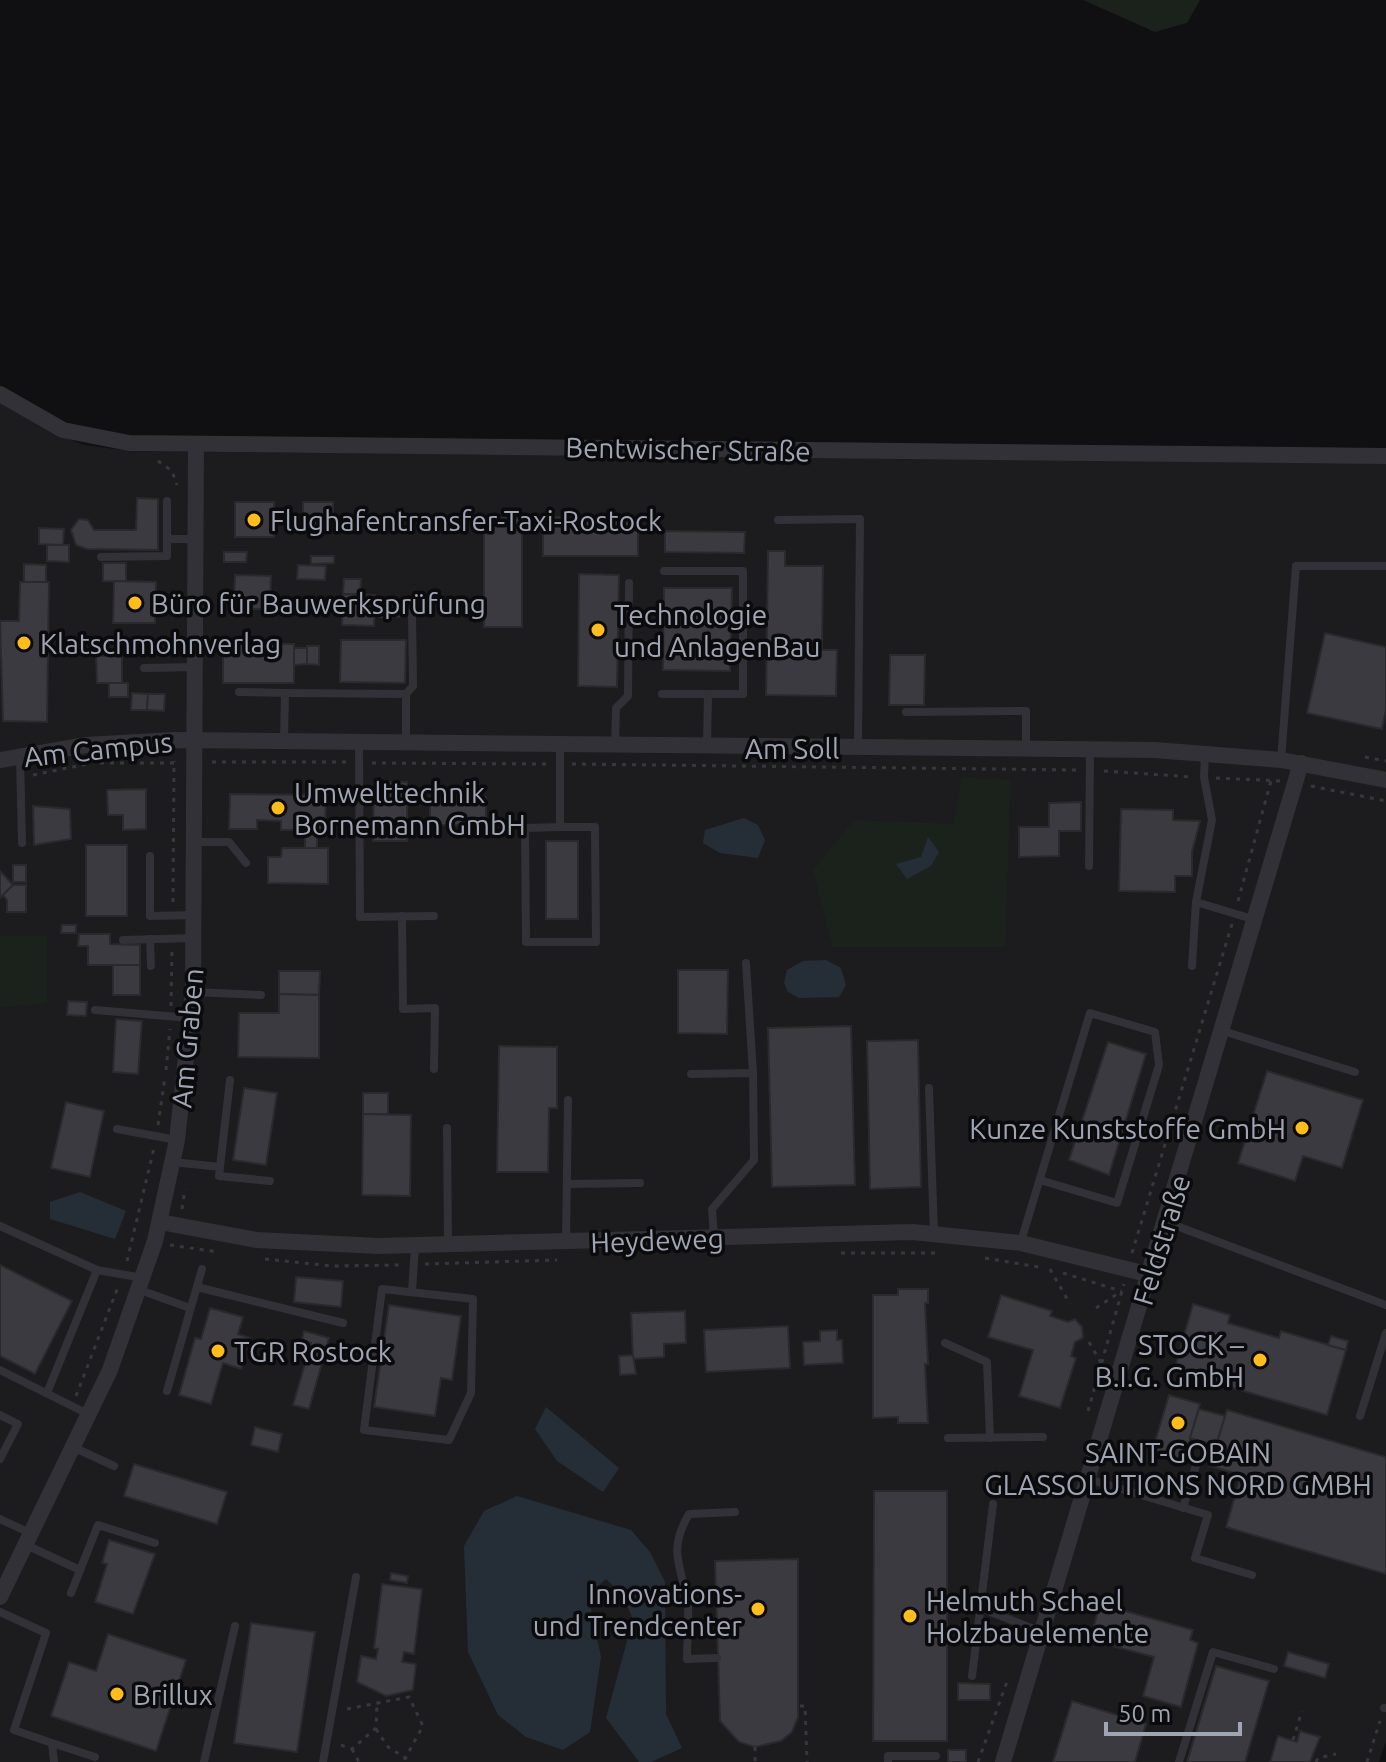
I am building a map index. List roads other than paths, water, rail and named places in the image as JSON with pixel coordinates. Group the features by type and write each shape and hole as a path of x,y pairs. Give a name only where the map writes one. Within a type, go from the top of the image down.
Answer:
{"street":[{"name":"Bentwischer Straße","path":"0,394 63,430 84,437 129,443 1386,456"},
{"name":"Am Graben","path":"0,1597 91,1415 142,1284 160,1222 177,1140 193,992 198,539 196,444"},
{"name":"Am Soll","path":"196,740 406,744 560,755 615,747 1205,753 1281,760 1386,780"},
{"name":"Am Campus","path":"0,760 86,745 196,740"},
{"name":"Feldstraße","path":"1003,1762 1151,1275 1301,763"},
{"name":"Heydeweg","path":"160,1222 268,1241 567,1251 714,1238 934,1234 1021,1243 1151,1275"}],"lane":[{"path":"101,557 167,556 167,501"},
{"path":"778,520 860,519 858,749"},
{"path":"167,539 198,539"},
{"path":"1281,760 1296,566 1386,566"},
{"path":"662,694 743,694 743,571 664,571"},
{"path":"615,747 616,708 628,696 629,583"},
{"path":"382,614 412,613 413,686 406,694 406,744"},
{"path":"144,668 197,667"},
{"path":"239,692 406,694"},
{"path":"284,742 285,693"},
{"path":"707,748 708,694"},
{"path":"906,712 1026,711 1026,750"},
{"path":"359,743 360,917 434,916"},
{"path":"1089,866 1090,751"},
{"path":"1192,966 1196,902 1212,820 1204,777 1205,753"},
{"path":"560,755 560,827"},
{"path":"20,756 22,843"},
{"path":"560,827 595,827 596,942 526,942 525,828 560,827"},
{"path":"195,842 229,842 246,863"},
{"path":"150,856 150,916 195,915"},
{"path":"1196,902 1256,920"},
{"path":"402,916 403,1009 435,1008 434,1069"},
{"path":"123,940 194,938"},
{"path":"150,939 151,966"},
{"path":"714,1238 712,1209 754,1160 753,1073 746,963"},
{"path":"193,992 261,995"},
{"path":"95,1010 191,1018"},
{"path":"1021,1243 1090,1013 1155,1032 1159,1065 1117,1203 1040,1180"},
{"path":"1223,1031 1355,1072"},
{"path":"691,1074 753,1073"},
{"path":"230,1080 219,1176 270,1181"},
{"path":"929,1088 934,1234"},
{"path":"567,1251 568,1100"},
{"path":"447,1128 448,1247"},
{"path":"117,1129 177,1140"},
{"path":"173,1162 220,1167"},
{"path":"567,1184 640,1183"},
{"path":"1166,1222 1386,1305"},
{"path":"0,1226 97,1270 123,1274 190,1308"},
{"path":"412,1292 415,1246"},
{"path":"167,1391 202,1269"},
{"path":"47,1393 97,1270"},
{"path":"197,1287 343,1323"},
{"path":"382,1289 412,1292 473,1299 471,1393 449,1440 364,1430 382,1289"},
{"path":"1360,1416 1386,1333"},
{"path":"945,1343 987,1362 990,1438"},
{"path":"0,1370 91,1415"},
{"path":"0,1415 18,1424 0,1459"},
{"path":"948,1438 1043,1437"},
{"path":"75,1448 114,1466"},
{"path":"1183,1508 1197,1462"},
{"path":"1087,1479 1208,1515 1195,1558 1252,1575"},
{"path":"972,1676 983,1609 993,1504"},
{"path":"717,1658 687,1659 688,1606 676,1557 678,1534 689,1514 735,1512"},
{"path":"0,1519 80,1570"},
{"path":"71,1593 98,1525 155,1543"},
{"path":"323,1762 329,1713 356,1577"},
{"path":"983,1609 1044,1633"},
{"path":"0,1612 46,1633 14,1730 95,1757"},
{"path":"204,1762 235,1626"},
{"path":"1179,1762 1213,1652 1274,1669"},
{"path":"52,1743 54,1762"},
{"path":"888,1762 888,1756 936,1756"}],"place":[{"name":"Flughafentransfer-Taxi-Rostock","path":"254,520"},
{"name":"Büro für Bauwerksprüfung","path":"135,603"},
{"name":"Technologie und AnlagenBau","path":"598,630"},
{"name":"Klatschmohnverlag","path":"24,643"},
{"name":"Umwelttechnik Bornemann GmbH","path":"278,808"},
{"name":"Kunze Kunststoffe GmbH","path":"1302,1128"},
{"name":"TGR Rostock","path":"218,1351"},
{"name":"STOCK – B.I.G. GmbH","path":"1260,1360"},
{"name":"SAINT-GOBAIN GLASSOLUTIONS NORD GMBH","path":"1178,1423"},
{"name":"Innovations- und Trendcenter","path":"758,1609"},
{"name":"Helmuth Schael Holzbauelemente","path":"910,1616"},
{"name":"Brillux","path":"117,1694"}]}
